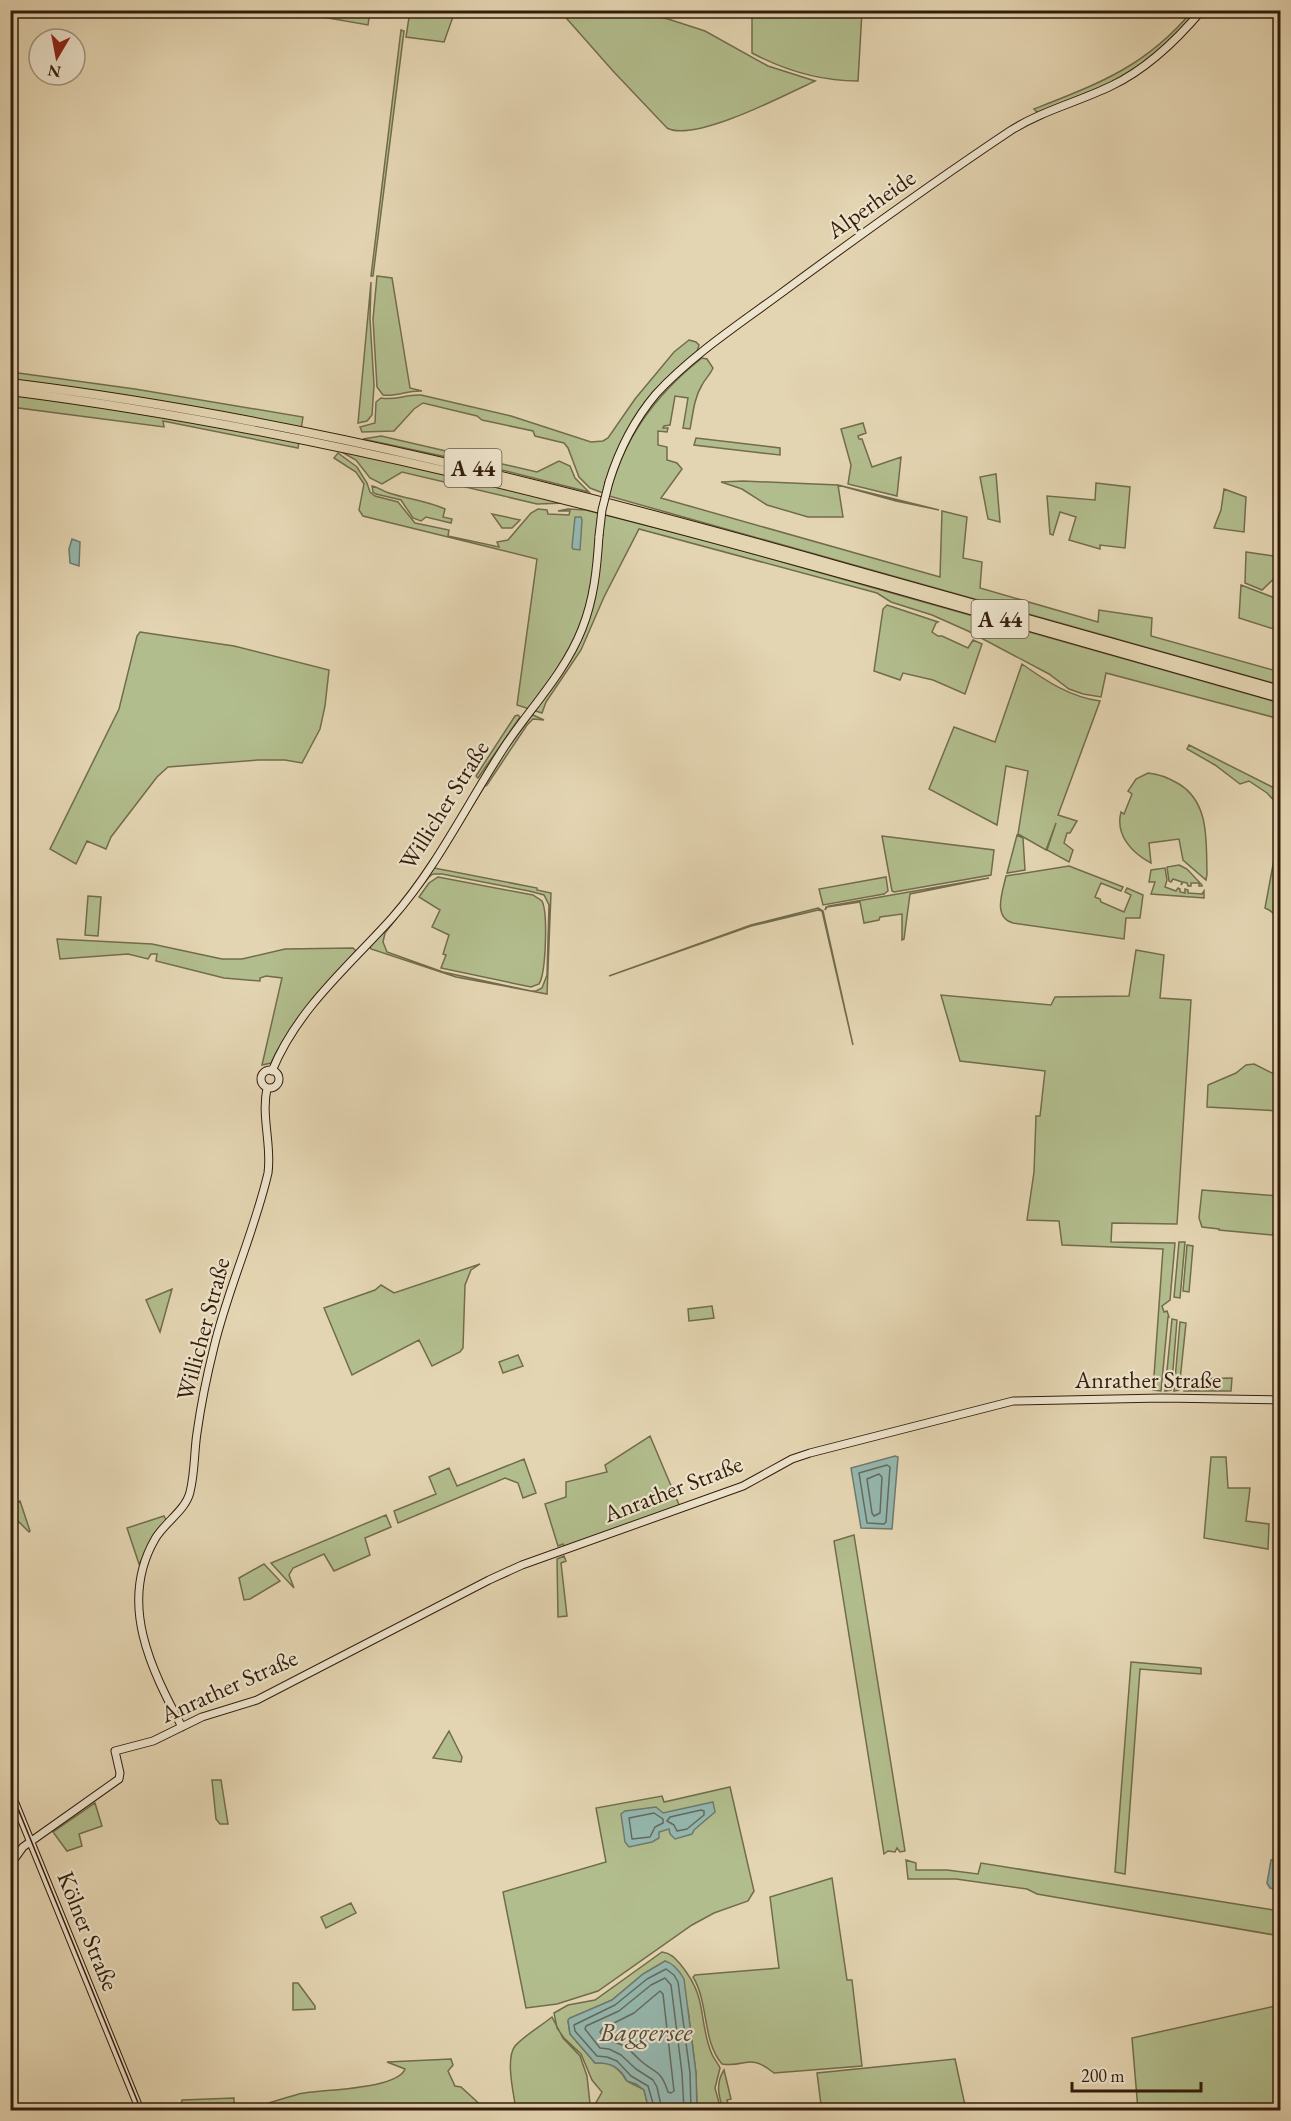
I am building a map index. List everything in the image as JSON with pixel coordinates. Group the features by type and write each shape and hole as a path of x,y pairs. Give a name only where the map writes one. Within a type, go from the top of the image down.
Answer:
{"highway":[{"name":"A 44","path":"10,383 238,418 488,472 745,539 1281,690"},
{"name":"A 44","path":"10,391 111,404 236,425 484,478 740,545 1281,698"}],"street":[{"name":"Alperheide","path":"599,536 609,482 623,444 642,412 678,373 711,345 859,236 1010,130 1112,86 1141,69 1177,39 1202,10"},
{"name":"Willicher Straße","path":"272,1071 285,1044 309,1008 393,917 415,888 508,742 563,667 579,636 589,606 596,577 599,536"},
{"path":"265,1071 272,1071 278,1075 279,1081 273,1088 267,1088 262,1084 261,1077 265,1071"},
{"name":"Willicher Straße","path":"182,1727 159,1684 144,1643 138,1608 142,1569 155,1539 190,1494 197,1433 220,1320 270,1163 264,1116 267,1088"},
{"name":"Anrather Straße","path":"31,1841 120,1776 114,1751 153,1741 202,1718 268,1694 522,1565 743,1486 792,1459 1013,1401 1162,1398 1281,1400"},
{"name":"Kölner Straße","path":"10,1791 140,2110"},
{"path":"10,1865 20,1849 31,1841"},
{"name":"Kölner Straße","path":"130,2086 145,2110"}],"green space":[{"path":"288,11 370,11 368,25"},
{"path":"410,11 420,11 426,16 428,11 455,11 444,42 406,37"},
{"path":"560,11 633,11 668,19 705,31 768,66 815,81 763,106 718,123 680,131 667,128"},
{"path":"752,11 862,11 858,81 804,74 752,53"},
{"path":"1192,11 1200,11 1174,40 1123,78 1038,113 1034,109 1100,82 1139,60 1175,30"},
{"path":"401,30 404,31 373,276 371,276"},
{"path":"377,276 392,278 410,388 422,391 383,395 377,387 373,319"},
{"path":"371,282 370,319 374,385 372,415 367,421 358,423"},
{"path":"689,340 699,345 696,355 649,400 603,493 590,488 579,477 564,443 535,436 533,431 482,420 477,416 423,403 414,409 394,431 362,432 360,427 375,423 376,402 381,398 421,395 511,416 591,442 603,441 608,438 635,399 674,352"},
{"path":"702,358 707,359 713,368 697,395 690,429 683,428 688,398 675,396 670,425 663,428 668,428 667,432 658,431 658,445 667,447 667,460 677,463 682,469 661,498 940,577 942,511 967,517 963,558 982,562 980,588 1098,622 1099,610 1152,618 1151,636 1280,672 1280,685 609,496 615,475 632,436 656,402"},
{"path":"11,372 135,389 303,417 298,448 163,421 164,427 11,407"},
{"path":"863,423 866,433 858,436 862,439 872,467 901,457 897,496 848,484 851,465 841,429"},
{"path":"381,436 537,472 559,461 570,466 575,478 589,492 470,462 363,439"},
{"path":"696,438 780,448 780,455 694,445"},
{"path":"342,449 566,503 537,504 402,472 382,484 370,478 356,460 340,451"},
{"path":"338,453 357,467 370,492 375,496 398,502 415,523 449,530 448,536 499,547 497,542 508,540 531,513 538,509 547,510 548,514 569,515 570,511 558,511 586,510 719,544 1280,703 1280,719 1106,673 1101,697 1083,694 1069,689 1049,674 968,631 932,615 891,602 877,593 639,529 604,597 581,650 546,702 542,713 517,705 537,559 363,516 359,510 364,484 356,472 334,458"},
{"path":"996,474 1000,522 988,519 980,477"},
{"path":"721,482 838,485 843,517 808,517 767,505 742,489"},
{"path":"1096,483 1130,487 1125,548 1100,545 1100,549 1069,540 1076,517 1060,512 1053,535 1050,534 1047,496 1095,500"},
{"path":"838,485 939,510 896,501"},
{"path":"372,486 445,509 443,517 452,519 451,523 426,517 421,521 413,518 401,500 376,494"},
{"path":"1224,489 1246,497 1244,532 1214,528 1221,510"},
{"path":"492,514 520,520 512,528 502,528"},
{"path":"1246,552 1280,557 1280,573 1262,590 1245,583"},
{"path":"1241,585 1280,600 1280,631 1239,618"},
{"path":"887,605 938,622 932,632 938,636 968,648 973,640 982,644 965,694 933,680 903,673 900,680 874,671 883,609"},
{"path":"140,632 234,646 329,670 320,729 302,763 285,760 258,760 168,767 157,777 111,837 106,849 87,841 76,864 50,849 119,709 137,636"},
{"path":"1022,664 1068,692 1100,701 1058,815 1077,821 1070,833 1067,833 1064,843 1073,850 1069,862 1047,850 1056,823 1046,850 1018,834 1028,771 1006,766 997,825 929,789 954,727 995,742"},
{"path":"533,715 544,720 533,719 527,725 484,787 434,868 537,888 537,890 551,893 547,994 456,977 371,949 369,945 394,918 528,717","holes":["433,874 544,895 549,905 547,975 542,988 531,991 443,972 387,952 383,942 385,933 429,877"]},
{"path":"515,716 520,717 478,778 476,776"},
{"path":"1189,745 1280,791 1280,807 1267,793 1249,781 1240,784 1215,765 1187,749"},
{"path":"1148,773 1179,784 1196,802 1201,812 1206,836 1206,880 1183,860 1179,839 1149,843 1151,863 1137,854 1123,836 1120,820 1121,812 1124,814 1132,794 1128,791 1136,779"},
{"path":"1280,827 1280,936 1277,919 1265,908"},
{"path":"1017,835 1023,838 1025,870 1007,873"},
{"path":"882,836 994,850 991,875 894,892"},
{"path":"1179,865 1187,869 1202,886 1199,886 1199,883 1191,883 1191,886 1188,886 1183,882 1181,885 1182,882 1173,879 1169,881 1167,867"},
{"path":"1069,866 1123,887 1121,891 1101,883 1095,897 1124,912 1131,895 1125,892 1127,888 1143,895 1140,918 1126,918 1124,939 1013,923 1003,915 1001,896 1006,876"},
{"path":"1165,868 1167,880 1165,887 1176,891 1178,888 1180,892 1185,893 1185,889 1188,893 1202,894 1204,891 1204,898 1151,894 1155,882 1149,882 1151,870"},
{"path":"438,877 533,895 542,901 545,917 545,943 539,984 531,987 441,968 449,935 432,927 440,910 419,897 429,883"},
{"path":"886,877 888,891 884,894 823,905 819,889"},
{"path":"989,878 910,894 902,940 902,914 880,917 879,920 864,923 860,902 827,907 825,910 826,907 829,906"},
{"path":"88,896 101,897 98,936 85,935"},
{"path":"818,908 823,911 853,1045 822,911 818,910 751,926 609,976 751,925"},
{"path":"57,939 152,944 222,959 242,959 285,949 353,948 356,951 277,1051 271,1063 262,1065 282,978 266,976 260,978 260,981 224,978 156,961 157,954 151,954 148,959 128,954 60,959"},
{"path":"1136,950 1164,955 1160,998 1191,1000 1177,1224 1112,1223 1111,1242 1175,1243 1170,1300 1162,1306 1169,1317 1161,1391 1153,1390 1163,1249 1062,1245 1059,1221 1027,1220 1034,1172 1036,1116 1040,1116 1045,1071 960,1061 941,995 1051,1005 1055,997 1129,996"},
{"path":"1254,1064 1280,1077 1280,1111 1207,1107 1208,1085 1236,1073 1246,1065"},
{"path":"1202,1190 1279,1196 1276,1228 1272,1235 1202,1227 1199,1218"},
{"path":"1179,1242 1185,1242 1180,1298 1174,1297"},
{"path":"1187,1245 1193,1246 1189,1292 1183,1291"},
{"path":"480,1264 471,1270 465,1285 463,1348 460,1352 432,1366 419,1340 352,1375 324,1308 375,1290 381,1285 394,1293"},
{"path":"172,1289 160,1332 146,1300"},
{"path":"712,1306 714,1318 689,1321 688,1309"},
{"path":"1172,1319 1177,1320 1172,1382 1171,1390 1165,1391"},
{"path":"1180,1322 1186,1323 1179,1390 1174,1391"},
{"path":"518,1355 523,1366 503,1373 499,1362"},
{"path":"1232,1378 1231,1391 1184,1391 1184,1379"},
{"path":"650,1436 680,1507 565,1548 563,1544 558,1546 545,1504 566,1497 566,1482 607,1472 605,1465"},
{"path":"1211,1457 1226,1457 1228,1488 1250,1488 1246,1521 1269,1524 1268,1549 1204,1538"},
{"path":"524,1459 536,1493 523,1498 518,1483 505,1478 398,1523 394,1511 436,1494 429,1477 449,1468 457,1486"},
{"path":"20,1501 29,1532 12,1515 12,1505"},
{"path":"386,1515 391,1527 365,1538 370,1555 334,1571 324,1554 293,1568 289,1575 294,1588 271,1563"},
{"path":"164,1516 166,1520 139,1564 127,1528"},
{"path":"854,1535 905,1851 900,1852 897,1848 895,1852 888,1851 884,1854 834,1541"},
{"path":"564,1556 566,1561 561,1563 567,1616 558,1617 557,1559"},
{"path":"264,1564 280,1581 250,1599 244,1600 239,1578"},
{"path":"1131,1662 1201,1668 1201,1674 1140,1669 1125,1874 1115,1872"},
{"path":"449,1731 462,1757 461,1762 433,1758"},
{"path":"212,1780 221,1780 228,1824 220,1824 216,1819"},
{"path":"730,1787 754,1891 748,1901 714,1913 692,1925 598,1991 557,2004 526,2008 503,1892 606,1862 596,1808 662,1796 664,1802"},
{"path":"95,1803 102,1826 79,1834 82,1846 67,1851 53,1832"},
{"path":"906,1860 916,1863 916,1870 947,1870 978,1874 981,1863 1280,1911 1280,1936 1037,1894 1027,1889 956,1879 908,1879"},
{"path":"832,1878 847,1980 852,1980 862,2066 774,2073 753,2062 722,2064 711,2044 701,1998 693,1977 779,1968 770,1897"},
{"path":"351,1903 356,1913 326,1928 321,1917"},
{"path":"662,1952 677,1960 690,1977 699,1998 707,2040 720,2068 715,2088 721,2110 697,2110 696,2073 688,2010 665,1961 643,1974 612,2000 568,2021 570,2034 595,2063 606,2063 613,2066 627,2081 644,2090 649,2110 573,2110 594,2106 602,2092 592,2080 581,2054 557,2028 554,2013 568,2005 595,2000"},
{"path":"293,1983 298,1983 315,2009 293,2010"},
{"path":"1280,2005 1280,2110 1138,2110 1132,2038"},
{"path":"552,2017 563,2038 580,2056 587,2076 590,2104 559,2110 516,2110 511,2077 512,2052 528,2034"},
{"path":"451,2059 453,2065 448,2071 455,2086 461,2087 486,2110 245,2110 299,2094 374,2085 399,2076 405,2069 387,2062"},
{"path":"955,2059 966,2110 810,2110 810,2106 821,2105 817,2073"},
{"path":"724,2070 731,2099 727,2100 729,2108 743,2110 723,2110 719,2085"},
{"path":"234,2098 234,2110 180,2110 182,2100"}],"water":[{"path":"575,517 581,517 582,520 580,550 572,547"},
{"path":"72,539 80,542 79,566 70,563 69,549"},
{"path":"898,1457 892,1529 861,1528 851,1468"},
{"path":"713,1802 715,1812 692,1834 675,1839 669,1829 659,1832 659,1838 652,1842 629,1847 625,1842 621,1814 625,1811 656,1807 663,1813"},
{"path":"1271,1860 1280,1860 1280,1886 1277,1890 1270,1888 1267,1883"},
{"name":"Baggersee","path":"665,1961 673,1966 684,1979 696,2073 697,2110 649,2110 644,2090 627,2081 614,2066 595,2063 570,2034 568,2020 570,2018 612,2000 643,1974"}],"tram line":[{"path":"10,1789 141,2110"}]}
